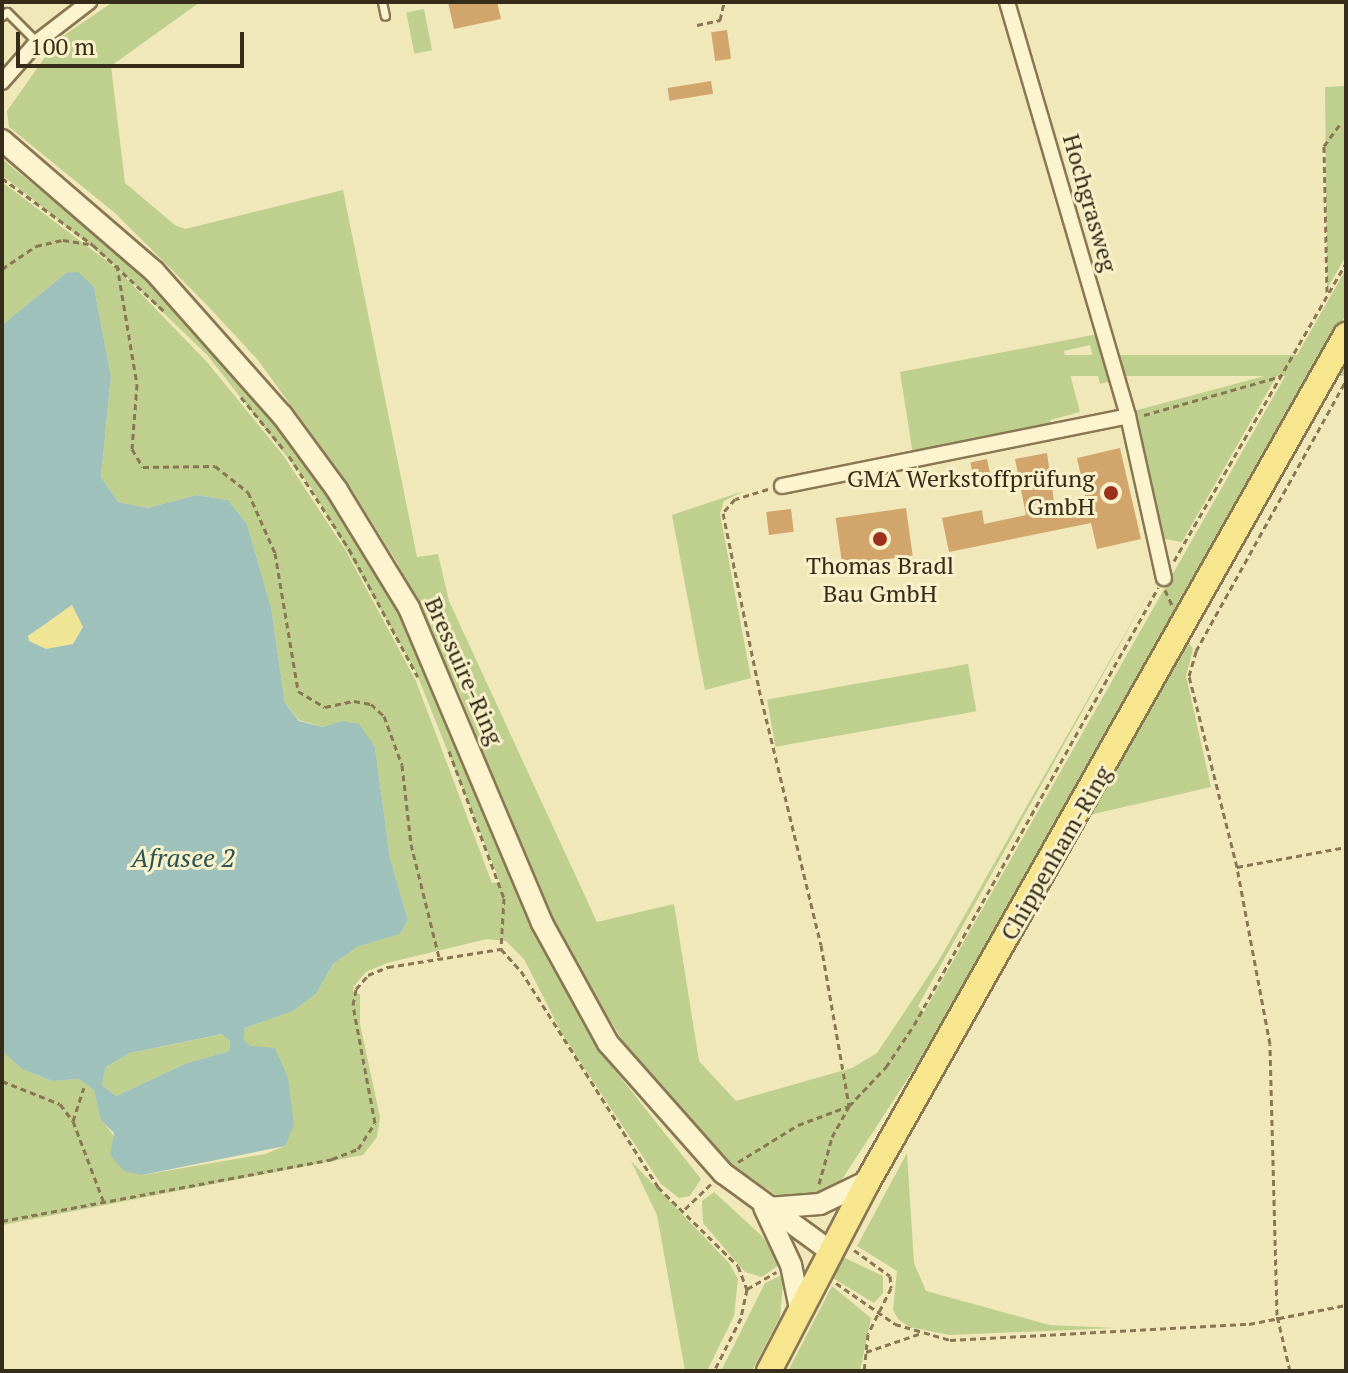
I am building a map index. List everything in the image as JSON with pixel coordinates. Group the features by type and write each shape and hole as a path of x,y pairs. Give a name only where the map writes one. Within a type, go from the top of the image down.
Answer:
{"main road":[{"name":"Bressuire-Ring","path":"2,140 128,246 195,312 282,415 337,490 409,608 542,923 576,990 617,1055 723,1173 829,1254"},
{"name":"Chippenham-Ring","path":"769,1371 868,1181 1346,335"},
{"path":"800,1309 791,1265 765,1206 820,1204 868,1181"}],"street":[{"path":"2,82 37,42 89,2"},
{"name":"Hochgrasweg","path":"1007,2 1128,418 1164,578"},
{"path":"782,486 1128,418"}],"lane":[{"path":"382,2 385,16"},
{"path":"2,16 7,12 37,42"}],"path":[{"path":"697,25 720,20 724,2"},
{"path":"1327,296 1324,146 1341,123"},
{"path":"2,178 93,245 166,313"},
{"path":"2,269 36,246 63,240 93,245"},
{"path":"685,1209 723,1173 798,1125 849,1106 886,1067 914,1025 1164,578 1346,263"},
{"path":"117,265 137,384 132,449 143,467 215,466 248,492 275,553 298,691 325,707 354,701 371,704 384,716 402,765 411,844 439,957"},
{"path":"1128,418 1282,376"},
{"path":"1290,1371 1277,1315 1270,1044 1237,867 1189,676 1196,651 1346,380"},
{"path":"238,394 286,452 349,549 419,679"},
{"path":"782,486 735,499 723,513 759,689 821,945 849,1106"},
{"path":"447,747 504,898 501,949 521,971 658,1187 685,1209 738,1266 747,1289 741,1318 714,1371"},
{"path":"1237,867 1346,847"},
{"path":"2,1221 332,1159 358,1149 375,1123 353,1005 356,989 368,975 439,957 501,949"},
{"path":"2,1081 60,1104 73,1121 103,1200"},
{"path":"73,1121 84,1088"},
{"path":"829,1254 879,1311 919,1334 950,1340 1249,1324 1277,1315 1346,1305"},
{"path":"829,1254 884,1267 890,1276 891,1288 879,1311 866,1352 864,1371"},
{"path":"747,1289 791,1265"},
{"path":"866,1352 919,1334"}],"green space":[{"path":"113,2 200,2 111,66 125,183 175,225 185,229 343,190 417,557 438,554 449,601 597,922 674,904 699,1061 736,1101 852,1068 877,1053 939,960 1154,583 918,1006 924,1012 1346,269 1346,314 940,1029 839,1184 807,1200 781,1198 713,1153 649,1084 554,928 458,690 398,564 347,482 257,359 206,304 115,213 9,127 7,111 57,40"},
{"path":"424,9 432,50 414,54 406,12"},
{"path":"1346,86 1346,256 1327,289 1325,87"},
{"path":"2,159 145,274 253,391 312,471 407,628 529,916 568,996 610,1064 701,1179 690,1196 679,1198 661,1184 562,1034 524,959 506,941 487,939 387,963 366,972 354,986 353,992 360,994 360,1024 380,1117 377,1137 363,1155 2,1225 2,1051 22,1069 52,1081 79,1079 94,1090 102,1120 142,1175 265,1154 285,1146 251,1046 242,1039 245,1028 293,1011 316,994 333,964 357,947 400,934 408,920 390,858 375,747 342,721 323,727 299,720 285,703 271,607 247,524 228,500 196,495 148,508 118,502 101,477 111,376 94,287 66,273 2,325 2,182 116,268 207,362 283,455 346,551 416,681 492,883 500,882 416,672 310,486 208,356 113,264 2,175"},
{"path":"1098,334 1111,381 1100,384 1090,345 1064,351 1080,412 1050,420 1053,432 913,455 900,372"},
{"path":"1026,355 1346,355 1346,376 1026,376"},
{"path":"1279,372 1182,542 1159,538 1134,411"},
{"path":"744,491 724,501 720,514 751,678 705,690 672,515"},
{"path":"1186,638 1193,649 1186,676 1211,787 1089,815"},
{"path":"968,664 976,711 775,747 767,699"},
{"path":"223,1034 230,1041 229,1051 187,1063 116,1096 102,1085 106,1067 130,1053"},
{"path":"907,1153 914,1263 926,1291 1050,1325 1115,1328 950,1335 909,1327 898,1319 893,1310 897,1271 857,1246"},
{"path":"631,1161 729,1263 738,1279 734,1316 707,1371 685,1371 657,1215"},
{"path":"714,1192 762,1236 780,1264 762,1277 745,1272 703,1223 702,1201"},
{"path":"843,1257 883,1276 883,1293 874,1303 831,1277"},
{"path":"784,1274 780,1317 752,1371 721,1371 765,1283"},
{"path":"832,1286 871,1318 860,1371 788,1371"}],"sand":[{"path":"72,605 83,627 73,644 46,649 29,641 27,637"}],"water":[{"name":"Afrasee 2","path":"78,272 94,287 111,376 101,477 118,502 148,508 196,495 228,500 247,524 271,607 285,703 299,721 323,727 342,721 359,724 375,747 390,858 408,920 400,934 357,947 333,964 316,994 293,1011 245,1028 243,1039 251,1046 275,1048 288,1078 294,1125 285,1146 142,1175 124,1171 110,1155 114,1133 101,1120 94,1090 79,1079 52,1081 22,1069 2,1051 2,325 66,273","holes":["72,605 83,627 73,644 46,649 29,641 28,636","222,1034 230,1041 229,1051 187,1063 116,1096 102,1085 106,1067 130,1053"]}],"building":[{"path":"448,2 497,2 501,19 454,29"},
{"path":"727,30 731,59 715,61 711,32"},
{"path":"711,81 713,94 670,101 668,88"},
{"path":"1120,448 1141,539 1097,549 1091,523 949,552 942,518 982,510 984,524 1026,515 1015,459 1047,453 1056,515 1088,509 1077,458"},
{"path":"987,459 991,478 974,481 970,463"},
{"path":"906,508 913,556 842,565 836,518"},
{"path":"791,509 794,532 769,535 766,512"}],"place":[{"name":"GMA Werkstoffprüfung GmbH","path":"1111,493"},
{"name":"Thomas Bradl Bau GmbH","path":"880,539"}]}
